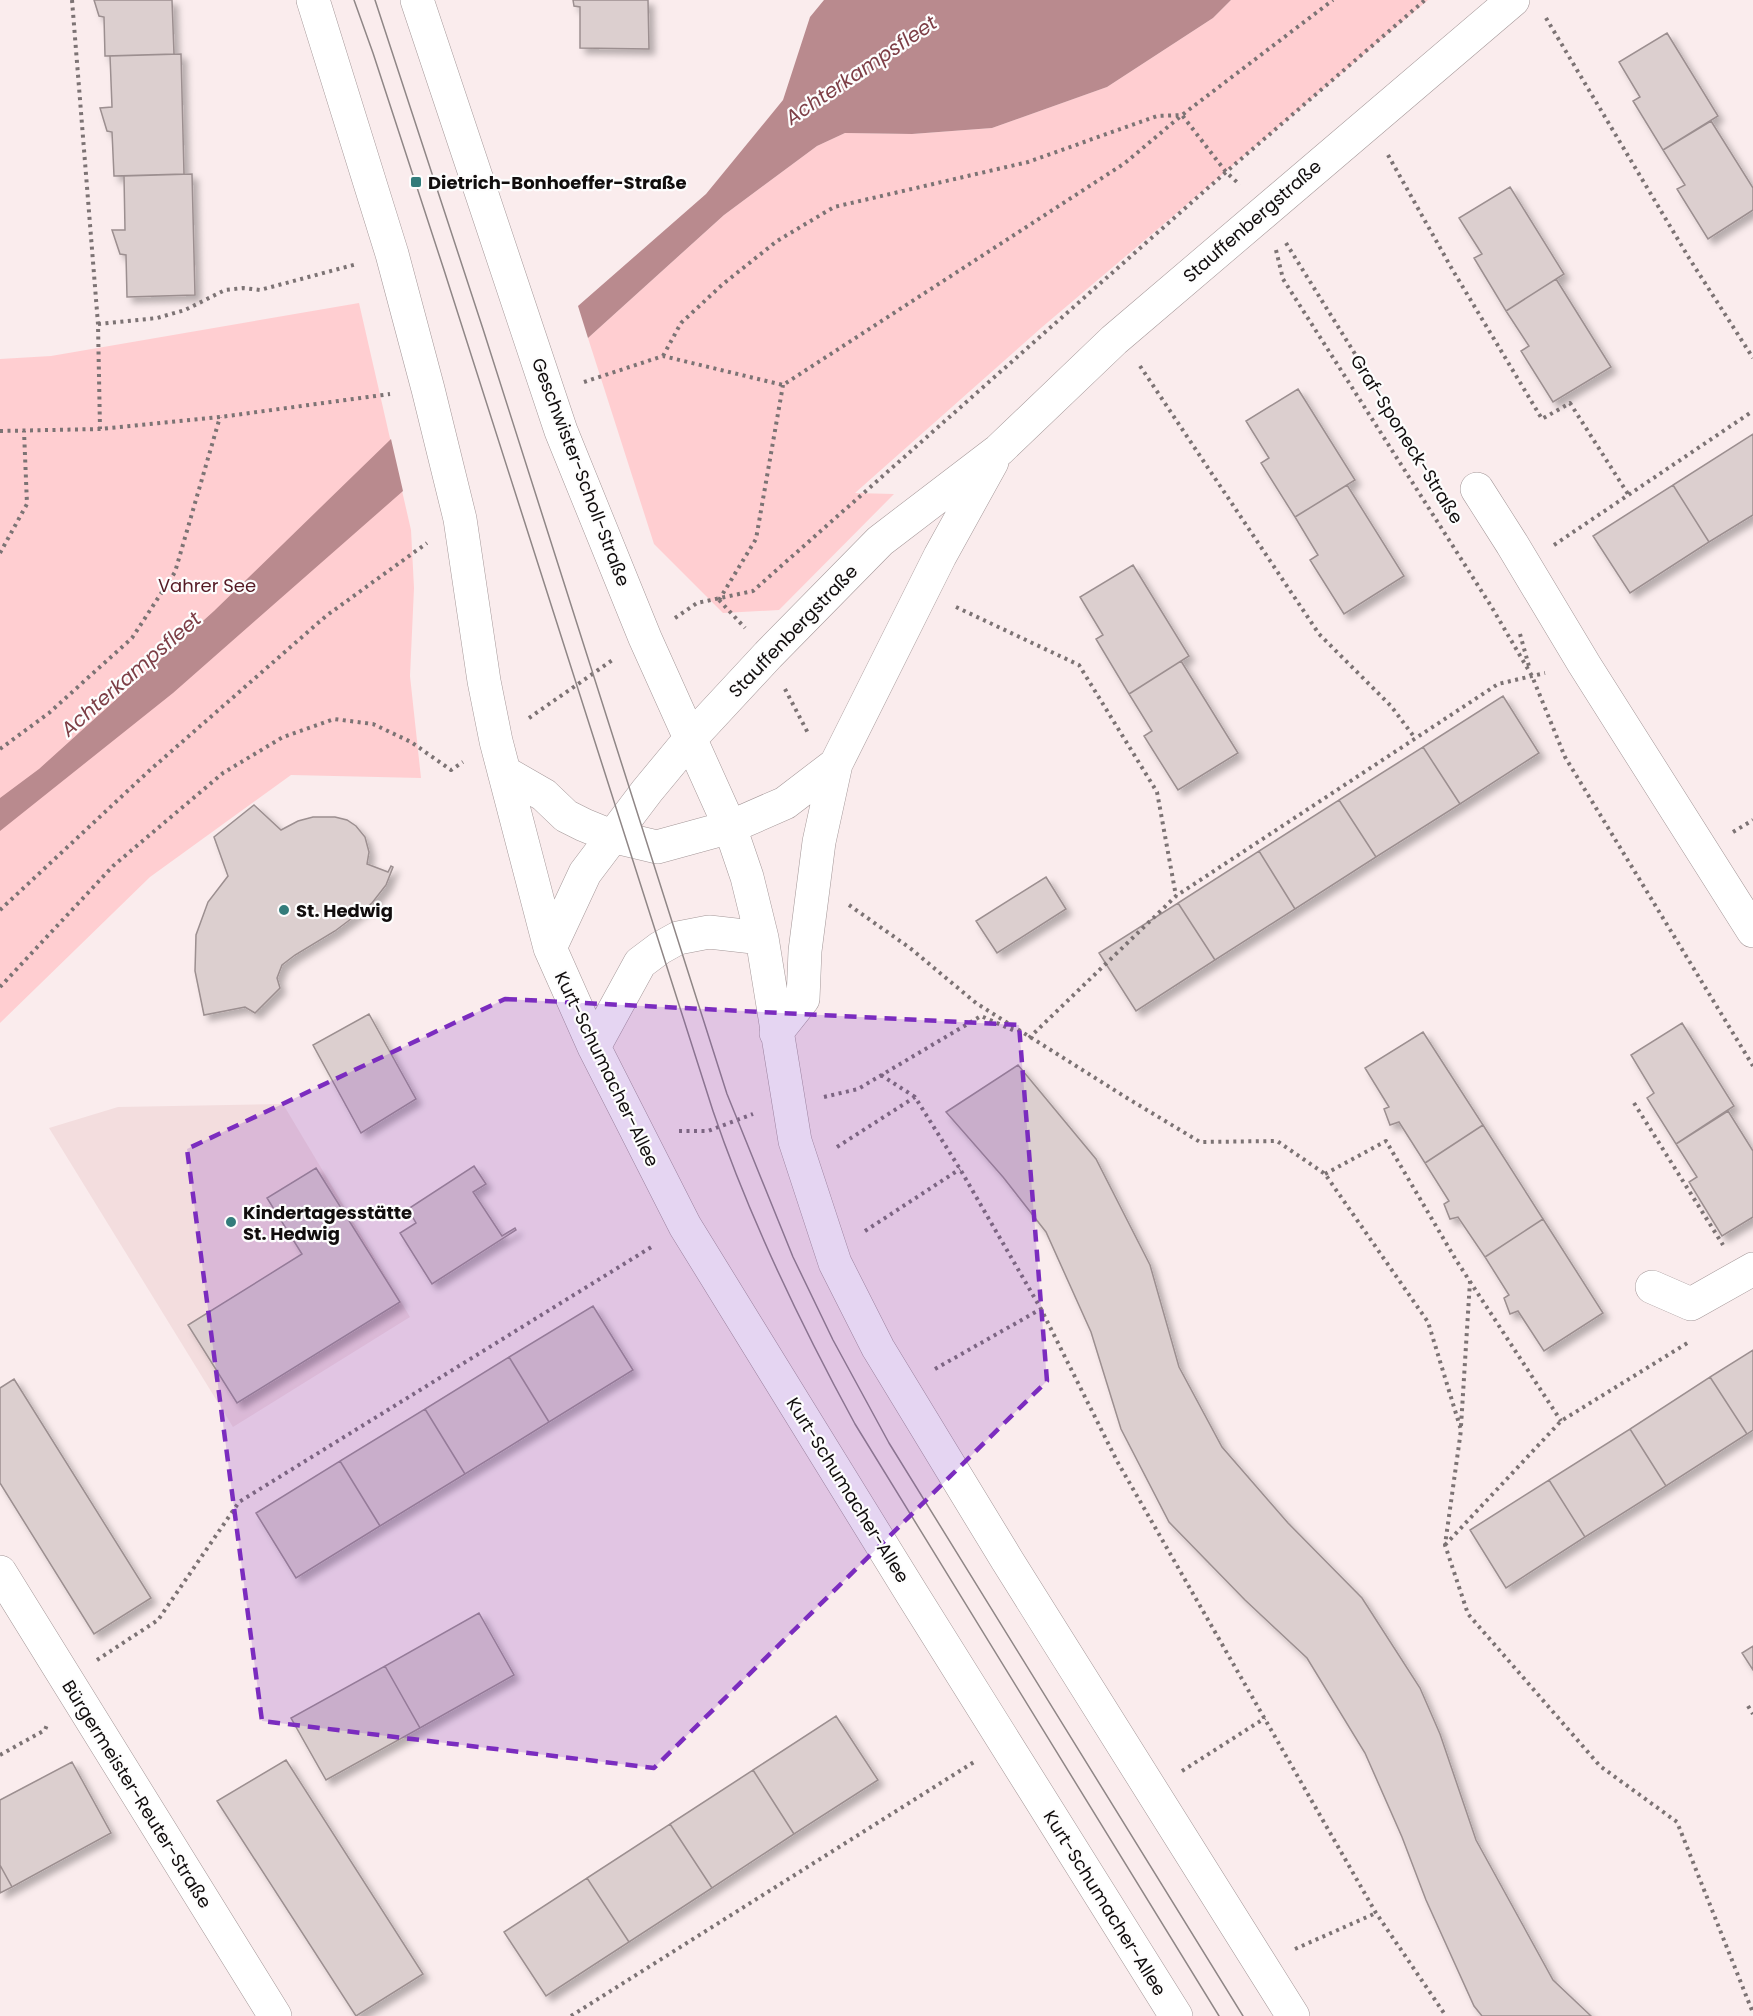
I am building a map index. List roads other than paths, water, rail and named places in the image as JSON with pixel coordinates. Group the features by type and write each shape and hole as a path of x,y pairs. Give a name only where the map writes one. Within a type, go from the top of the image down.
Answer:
{"street":[{"path":"313,0 392,254 428,389 460,519 484,681 500,756 550,948"},
{"name":"Geschwister-Scholl-Straße","path":"417,0 561,431 645,638 730,827 747,877 762,938"},
{"name":"Stauffenbergstraße","path":"550,948 585,873 611,836 690,739 768,655 880,541 999,450 1114,340 1369,122 1527,5"},
{"name":"Stauffenbergstraße","path":"776,1033 803,999 805,951 831,767 999,450"},
{"name":"Graf-Sponeck-Straße","path":"1477,489 1753,932"},
{"name":"Stauffenbergstraße","path":"500,756 566,816 611,836 657,848 730,827 785,803 831,767"},
{"path":"594,1047 640,963 660,948 678,939 709,932 762,938 795,1141 835,1263 878,1348 1006,1560 1153,1790 1293,2016"},
{"name":"Kurt-Schumacher-Allee","path":"550,948 594,1047 685,1226 1176,2016"},
{"path":"1652,1287 1691,1304 1748,1273"},
{"name":"Bürgermeister-Reuter-Straße","path":"0,1572 275,2016"}],"water":[{"name":"Achterkampsfleet","path":"824,0 1231,0 1213,18 1107,87 992,128 912,134 845,133 817,146 724,215 588,338 578,306 706,194 783,100 810,17"},
{"path":"391,439 403,491 173,693 0,831 0,798 39,769 214,611"}],"tram line":[{"path":"354,0 444,270 713,1111 743,1192 777,1270 855,1424 1219,2016"},
{"path":"375,0 483,329 727,1094 793,1257 833,1340 889,1443 1243,2016"}],"place":[{"name":"Dietrich-Bonhoeffer-Straße","path":"416,182"},
{"name":"St. Hedwig","path":"284,910"},
{"name":"Kindertagesstätte St. Hedwig","path":"231,1222"}],"park label":[{"name":"Vahrer See","path":"207,585"}]}
